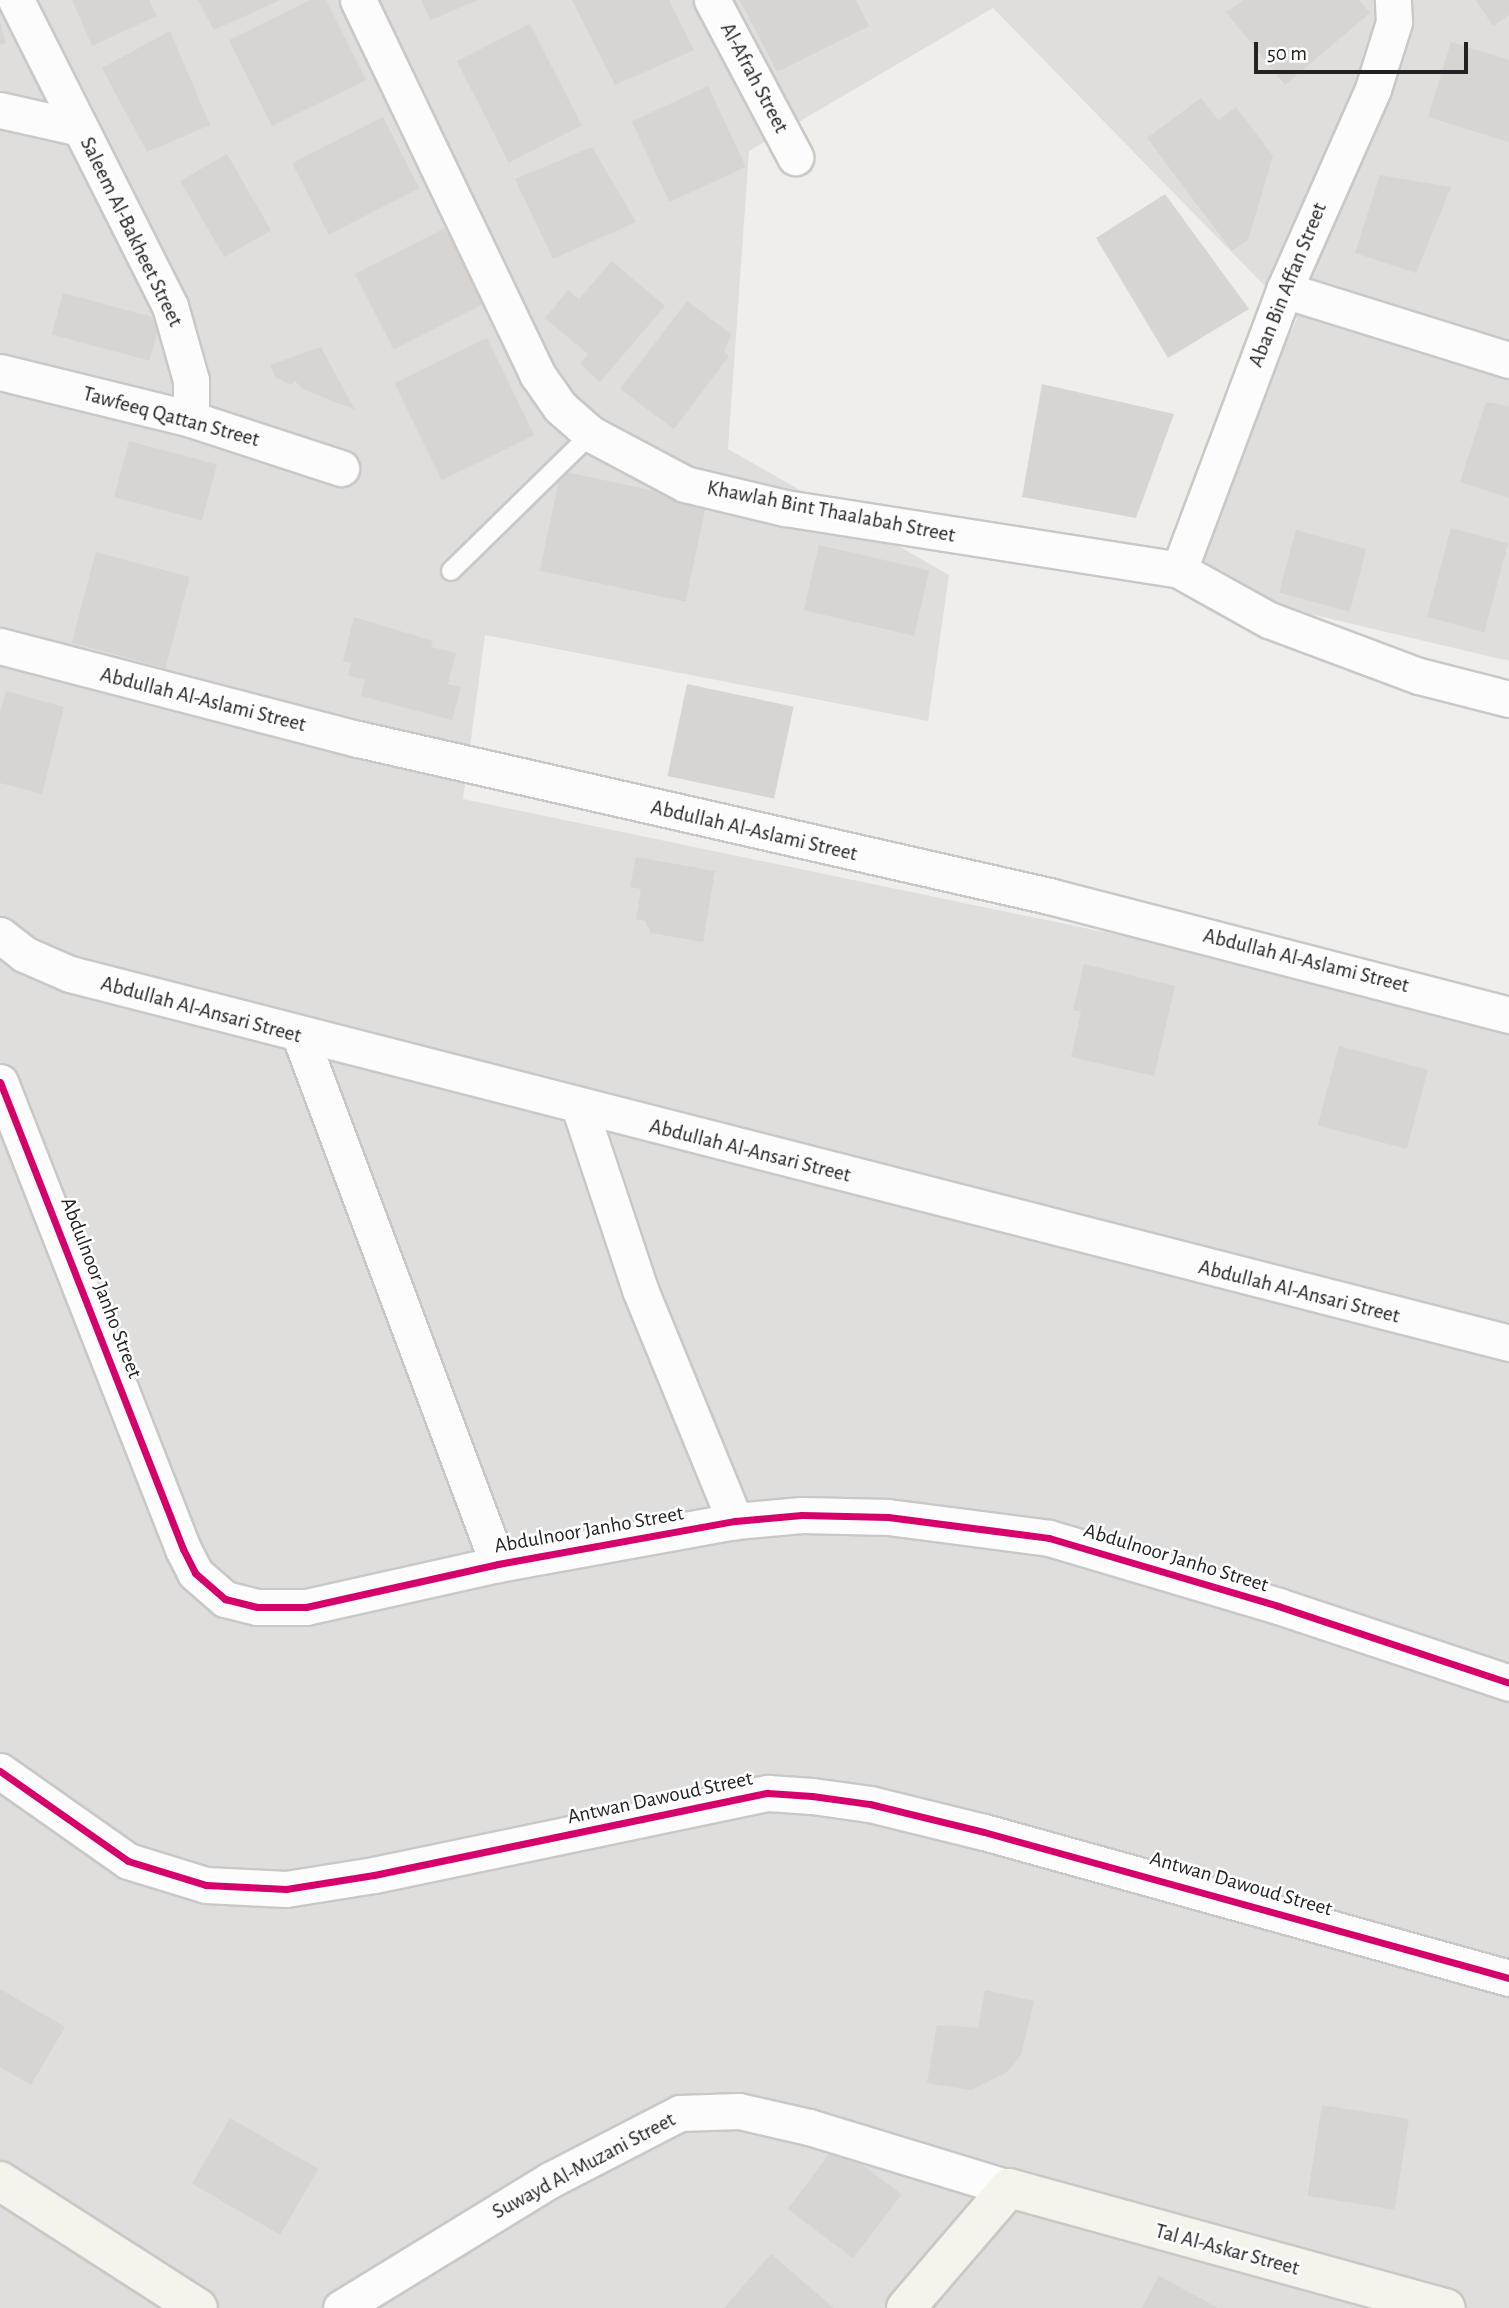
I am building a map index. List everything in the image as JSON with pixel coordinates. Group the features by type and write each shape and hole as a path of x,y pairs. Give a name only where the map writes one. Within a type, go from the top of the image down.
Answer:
{"street":[{"name":"Saleem Al-Bakheet Street","path":"16,0 170,306 191,380 191,419"},
{"name":"Khawlah Bint Thaalabah Street","path":"358,0 537,374 559,407 591,434 685,484 785,508 1179,570 1269,620 1419,676 1509,699"},
{"name":"Al-Afrah Street","path":"712,0 795,157"},
{"name":"Aban Bin Affan Street","path":"1179,570 1284,290 1373,89 1394,22 1393,0"},
{"name":"Saleem Al-Bakheet Street","path":"0,110 80,128"},
{"path":"1284,290 1509,360"},
{"name":"Tawfeeq Qattan Street","path":"0,372 191,419 341,468"},
{"name":"Abdullah Al-Aslami Street","path":"0,646 358,739 1049,896 1509,1015"},
{"name":"Abdullah Al-Ansari Street","path":"0,935 24,954 70,974 300,1037 1509,1343"},
{"path":"300,1037 498,1564"},
{"name":"Abdulnoor Janho Street","path":"0,1082 195,1573 225,1599 257,1607 306,1607 498,1564 735,1521 802,1516 888,1517 1049,1538 1278,1606 1509,1683"},
{"path":"580,1109 641,1292 735,1521"},
{"name":"Antwan Dawoud Street","path":"0,1771 128,1861 206,1885 286,1889 374,1875 768,1793 812,1796 870,1804 984,1832 1509,1978"},
{"name":"Suwayd Al-Muzani Street","path":"341,2308 550,2180 680,2113 729,2110 809,2127 1009,2188"},
{"path":"0,2181 198,2308"},
{"path":"906,2308 1009,2188"},
{"name":"Tal Al-Askar Street","path":"1009,2188 1446,2308"}],"lane":[{"path":"451,571 591,434"}],"shaded area":[{"path":"0,0 1509,0 1509,661 1179,583 1297,319 993,8 749,151 728,449 949,575 928,721 485,635 463,799 1509,1016 1509,2308 0,2308"}],"building":[{"path":"72,0 149,0 157,16 92,46"},
{"path":"198,0 280,0 214,30"},
{"path":"310,0 326,0 366,80 272,126 229,40"},
{"path":"421,0 478,0 431,20"},
{"path":"572,0 669,0 694,50 615,85"},
{"path":"740,0 856,0 869,26 777,72"},
{"path":"1244,0 1359,0 1370,13 1285,85 1226,12"},
{"path":"1476,0 1509,0 1509,15 1493,26"},
{"path":"0,23 6,43 0,45"},
{"path":"530,24 582,126 509,163 457,61"},
{"path":"170,31 210,125 147,152 102,68"},
{"path":"1451,42 1509,60 1509,142 1428,117"},
{"path":"708,86 746,167 669,202 632,121"},
{"path":"1201,98 1218,120 1236,107 1273,156 1248,240 1232,251 1147,138"},
{"path":"383,117 419,188 328,235 292,163"},
{"path":"592,147 636,222 553,259 515,179"},
{"path":"227,154 271,230 224,257 180,181"},
{"path":"1380,175 1451,187 1416,273 1355,253"},
{"path":"1165,194 1249,309 1168,358 1096,238"},
{"path":"445,228 484,304 394,350 355,274"},
{"path":"612,261 665,306 600,382 580,364 588,354 545,318 568,290 579,299"},
{"path":"63,293 161,319 149,361 52,335"},
{"path":"687,301 731,334 724,352 729,356 674,429 620,389"},
{"path":"487,338 534,435 442,480 394,383"},
{"path":"321,347 355,410 303,389 295,381 291,385 275,377 270,365"},
{"path":"1042,384 1174,414 1136,518 1022,497"},
{"path":"1486,402 1509,406 1509,498 1460,482"},
{"path":"129,441 217,465 202,521 114,497"},
{"path":"561,471 707,502 686,602 540,571"},
{"path":"1451,528 1508,543 1484,632 1427,617"},
{"path":"1296,530 1367,549 1350,612 1279,593"},
{"path":"819,545 929,570 914,636 804,610"},
{"path":"96,552 190,577 165,668 72,643"},
{"path":"354,617 433,641 431,647 456,653 448,684 461,687 452,720 361,696 365,680 348,675 351,663 343,661"},
{"path":"687,684 794,707 774,799 667,776"},
{"path":"6,691 64,707 42,794 0,783 0,712"},
{"path":"636,857 715,871 703,942 651,933 645,921 636,919 641,889 630,887"},
{"path":"1084,964 1175,986 1154,1076 1071,1057 1081,1012 1073,1010"},
{"path":"1339,1046 1428,1070 1407,1149 1318,1125"},
{"path":"0,1989 65,2027 31,2085 0,2067"},
{"path":"985,1990 1034,2001 1021,2055 1007,2072 971,2090 927,2083 937,2025 978,2028"},
{"path":"1322,2105 1409,2119 1395,2210 1308,2196"},
{"path":"230,2118 318,2169 280,2235 192,2184"},
{"path":"836,2145 901,2194 853,2258 788,2209"},
{"path":"771,2254 834,2308 724,2308"},
{"path":"1159,2276 1218,2308 1142,2308"}],"cycle path":[{"path":"0,1082 183,1549 195,1573 225,1599 257,1607 306,1607 498,1564 735,1521 802,1515 888,1517 1049,1538 1278,1606 1509,1683"},
{"path":"0,1771 128,1861 206,1885 286,1889 374,1875 768,1793 812,1796 870,1804 984,1832 1509,1978"}]}
